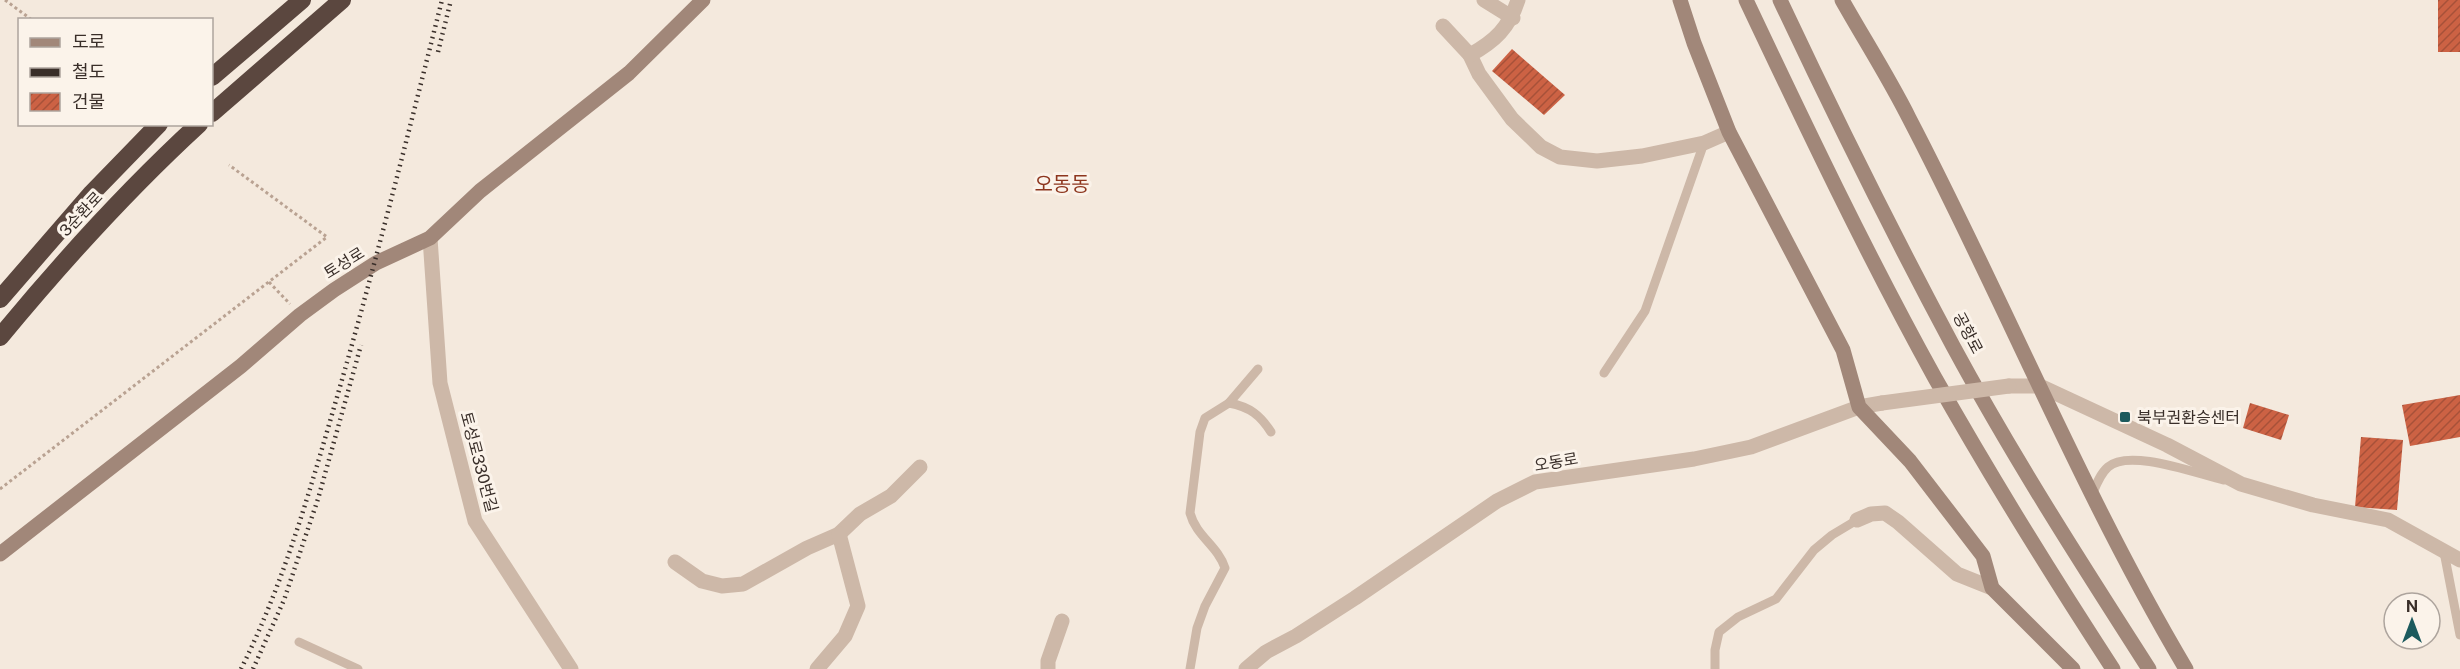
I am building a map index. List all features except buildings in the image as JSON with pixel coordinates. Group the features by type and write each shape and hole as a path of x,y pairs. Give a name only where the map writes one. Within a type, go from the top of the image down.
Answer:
{"highway":[{"path":"213,76 302,0"},
{"path":"213,112 342,0"},
{"name":"3순환로","path":"0,299 92,193 157,126"},
{"name":"3순환로","path":"0,337 50,276 111,210 197,126"}],"main road":[{"name":"토성로","path":"0,554 241,366 300,315 376,263 430,238 480,191 629,73 703,0"},
{"path":"1680,0 1694,43 1729,132 1843,350 1859,407 1910,461 1983,556 1992,588 2073,669"},
{"path":"1746,0 1811,138 1935,377 2047,567 2113,669"},
{"name":"공항로","path":"1780,0 1859,164 1954,347 2059,526 2149,669"},
{"path":"1842,0 1909,117 2092,495 2152,611 2186,669"}],"street":[{"path":"1484,0 1513,18"},
{"path":"1470,55 1491,42 1513,18 1518,0"},
{"path":"1443,26 1470,55 1479,74 1512,119 1541,147 1560,157 1597,161 1642,156 1704,143 1729,132"},
{"name":"토성로330번길","path":"430,238 440,383 475,521 571,669"},
{"name":"오동로","path":"1246,669 1266,652 1296,636 1355,598 1497,501 1535,482 1694,459 1751,447 1859,407 2008,386 2040,386"},
{"path":"2040,386 2167,445 2241,484 2313,504 2388,520 2460,561"},
{"path":"675,562 702,581 722,586 743,585 807,548 839,534 860,514 891,496 920,467"},
{"path":"1857,520 1871,514 1885,513 1957,573 1992,588"},
{"path":"817,669 844,636 858,606 839,534"},
{"path":"1048,669 1048,661 1062,621"}],"lane":[{"path":"1605,373 1645,311 1704,143"},
{"path":"1190,669 1197,628 1205,606 1225,568 1221,556 1193,526 1190,513 1200,432 1205,418 1229,403 1258,369"},
{"path":"1229,403 1244,406 1260,416 1271,432"},
{"path":"2092,495 2107,468 2122,459 2146,459 2241,484"},
{"path":"1715,669 1715,650 1719,632 1738,617 1776,599 1814,550 1832,535 1857,520"},
{"path":"2444,552 2460,634"},
{"path":"299,642 358,669"}],"path":[{"path":"5,0 29,18"},
{"path":"0,489 327,237 229,165"},
{"path":"269,282 300,315"}],"railway":[{"path":"241,669 270,605 315,472 377,253 442,0"},
{"path":"438,52 451,0"},
{"path":"253,669 284,600 318,499 361,345"}],"place":[{"name":"북부권환승센터","path":"2125,417"}],"district":[{"name":"오동동","path":"1062,184"}]}
